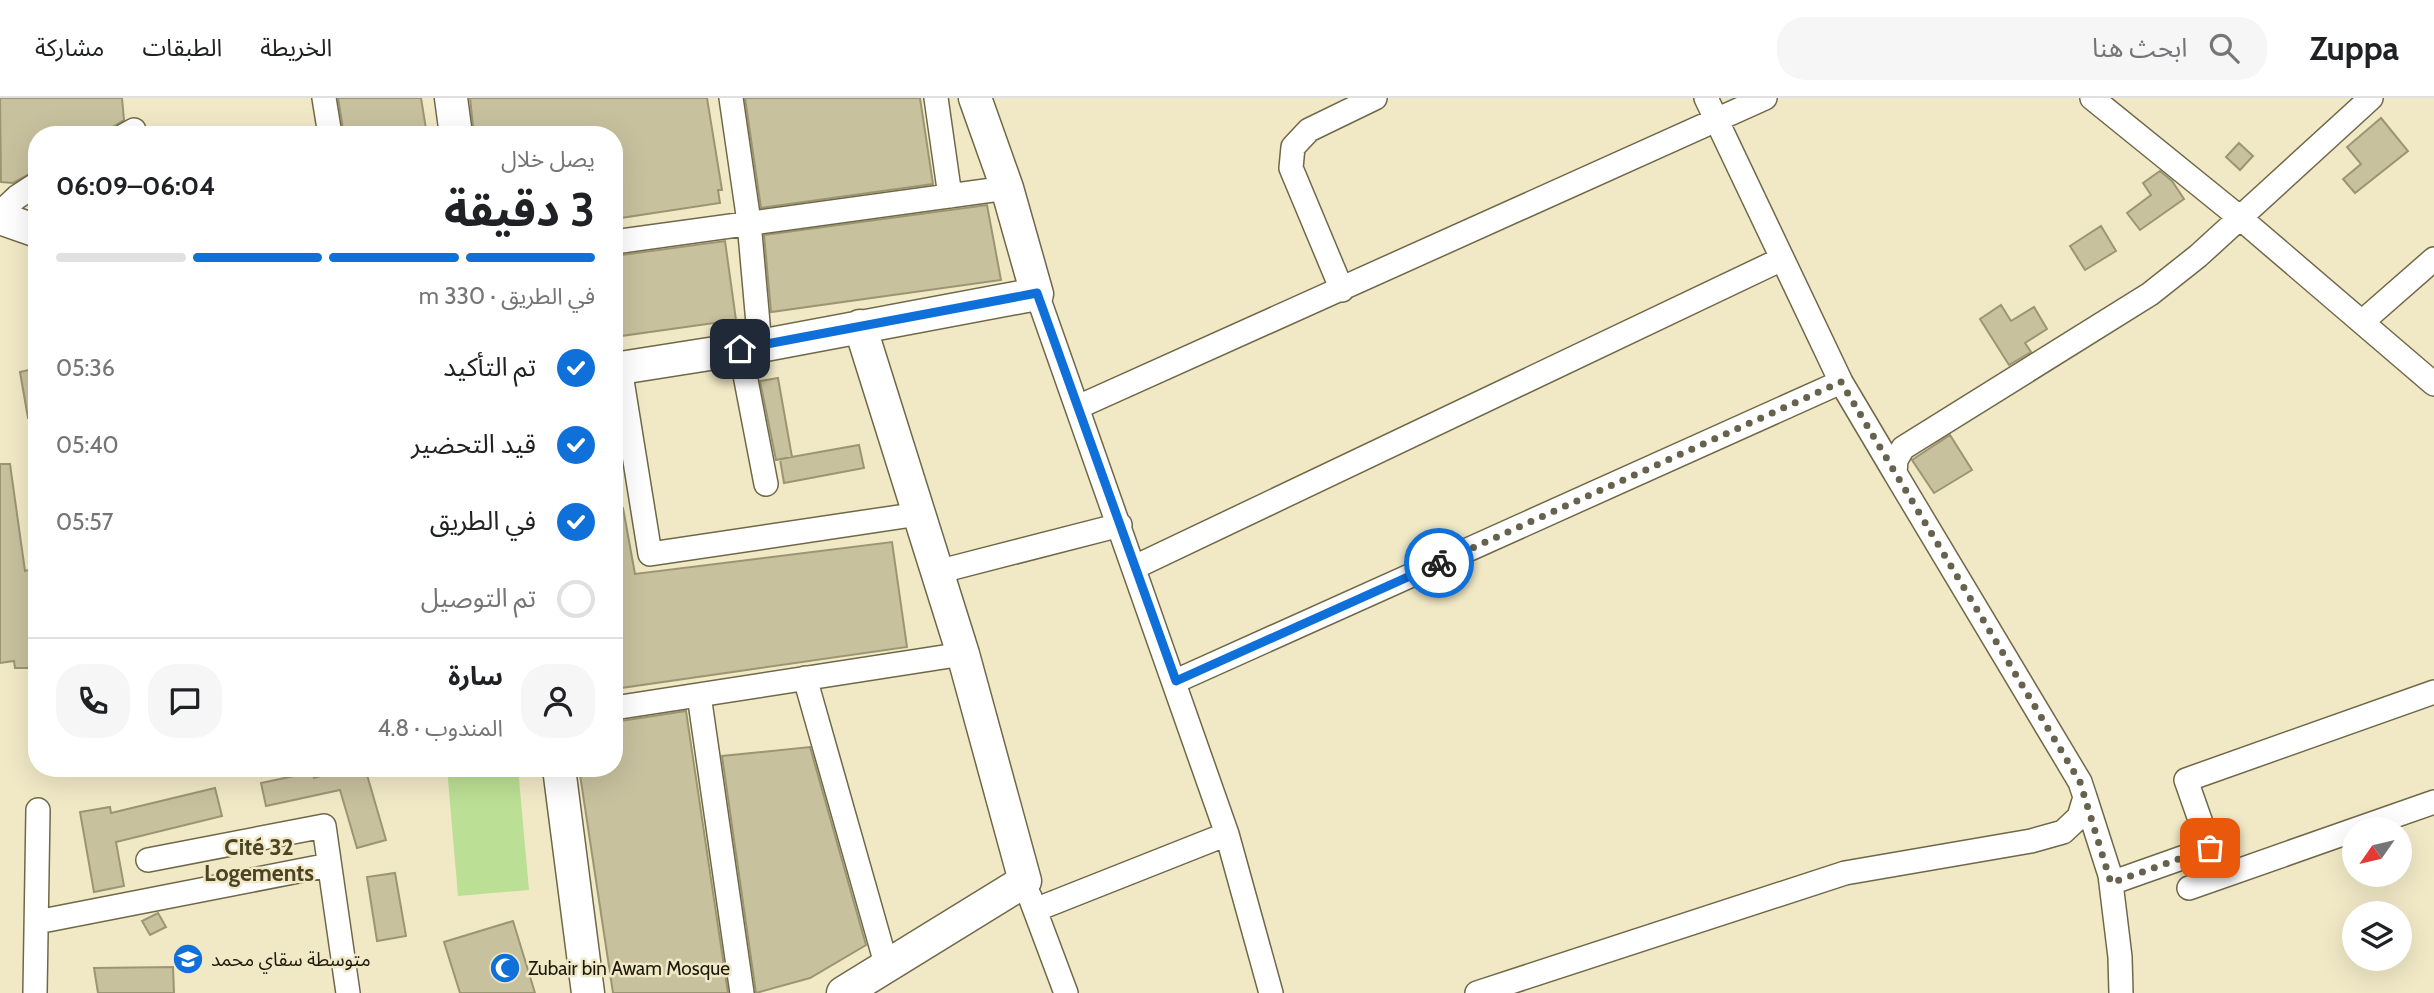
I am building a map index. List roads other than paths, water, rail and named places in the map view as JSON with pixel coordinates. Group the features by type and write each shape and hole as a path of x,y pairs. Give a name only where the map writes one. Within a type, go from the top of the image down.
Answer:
{"street":[{"path":"324,98 329,126"},
{"path":"451,98 455,126"},
{"path":"731,98 748,222 750,347 766,484"},
{"path":"936,98 950,195"},
{"path":"975,98 1007,188 1037,293 1176,681 1227,834 1271,993"},
{"path":"1342,290 1291,167 1293,147 1309,130 1375,98"},
{"path":"1706,98 1841,382 2080,782 2111,883 2121,993"},
{"path":"1077,407 1765,98"},
{"path":"2092,98 2239,216 2434,384"},
{"path":"1895,473 1896,460 1903,448 2150,294 2198,256 2371,98"},
{"path":"623,241 1007,188"},
{"path":"28,190 0,215 28,227"},
{"path":"1135,566 1782,259"},
{"path":"2362,322 2434,259"},
{"path":"623,367 750,347 1037,293"},
{"path":"860,326 963,654 1030,896 1066,993"},
{"path":"1176,681 1841,382"},
{"path":"623,402 650,554 919,514"},
{"path":"937,572 1120,525"},
{"path":"623,707 963,654"},
{"path":"805,678 887,967"},
{"path":"2220,877 2186,780 2434,692"},
{"path":"699,695 742,993"},
{"path":"560,777 588,993"},
{"path":"1477,993 1845,873 2031,841 2063,832 2079,817 2085,797"},
{"path":"2391,817 2434,802"},
{"path":"35,993 38,810"},
{"path":"148,860 324,826 348,993"},
{"path":"849,992 887,967 1030,896 1227,834"},
{"path":"2189,888 2342,834"},
{"path":"2111,883 2210,848"},
{"path":"37,922 329,865"}],"place":[{"name":"متوسطة سقاي محمد","path":"188,959"},
{"name":"Zubair bin Awam Mosque","path":"505,968"}],"district":[{"name":"Cité 32 Logements","path":"259,860"}]}
